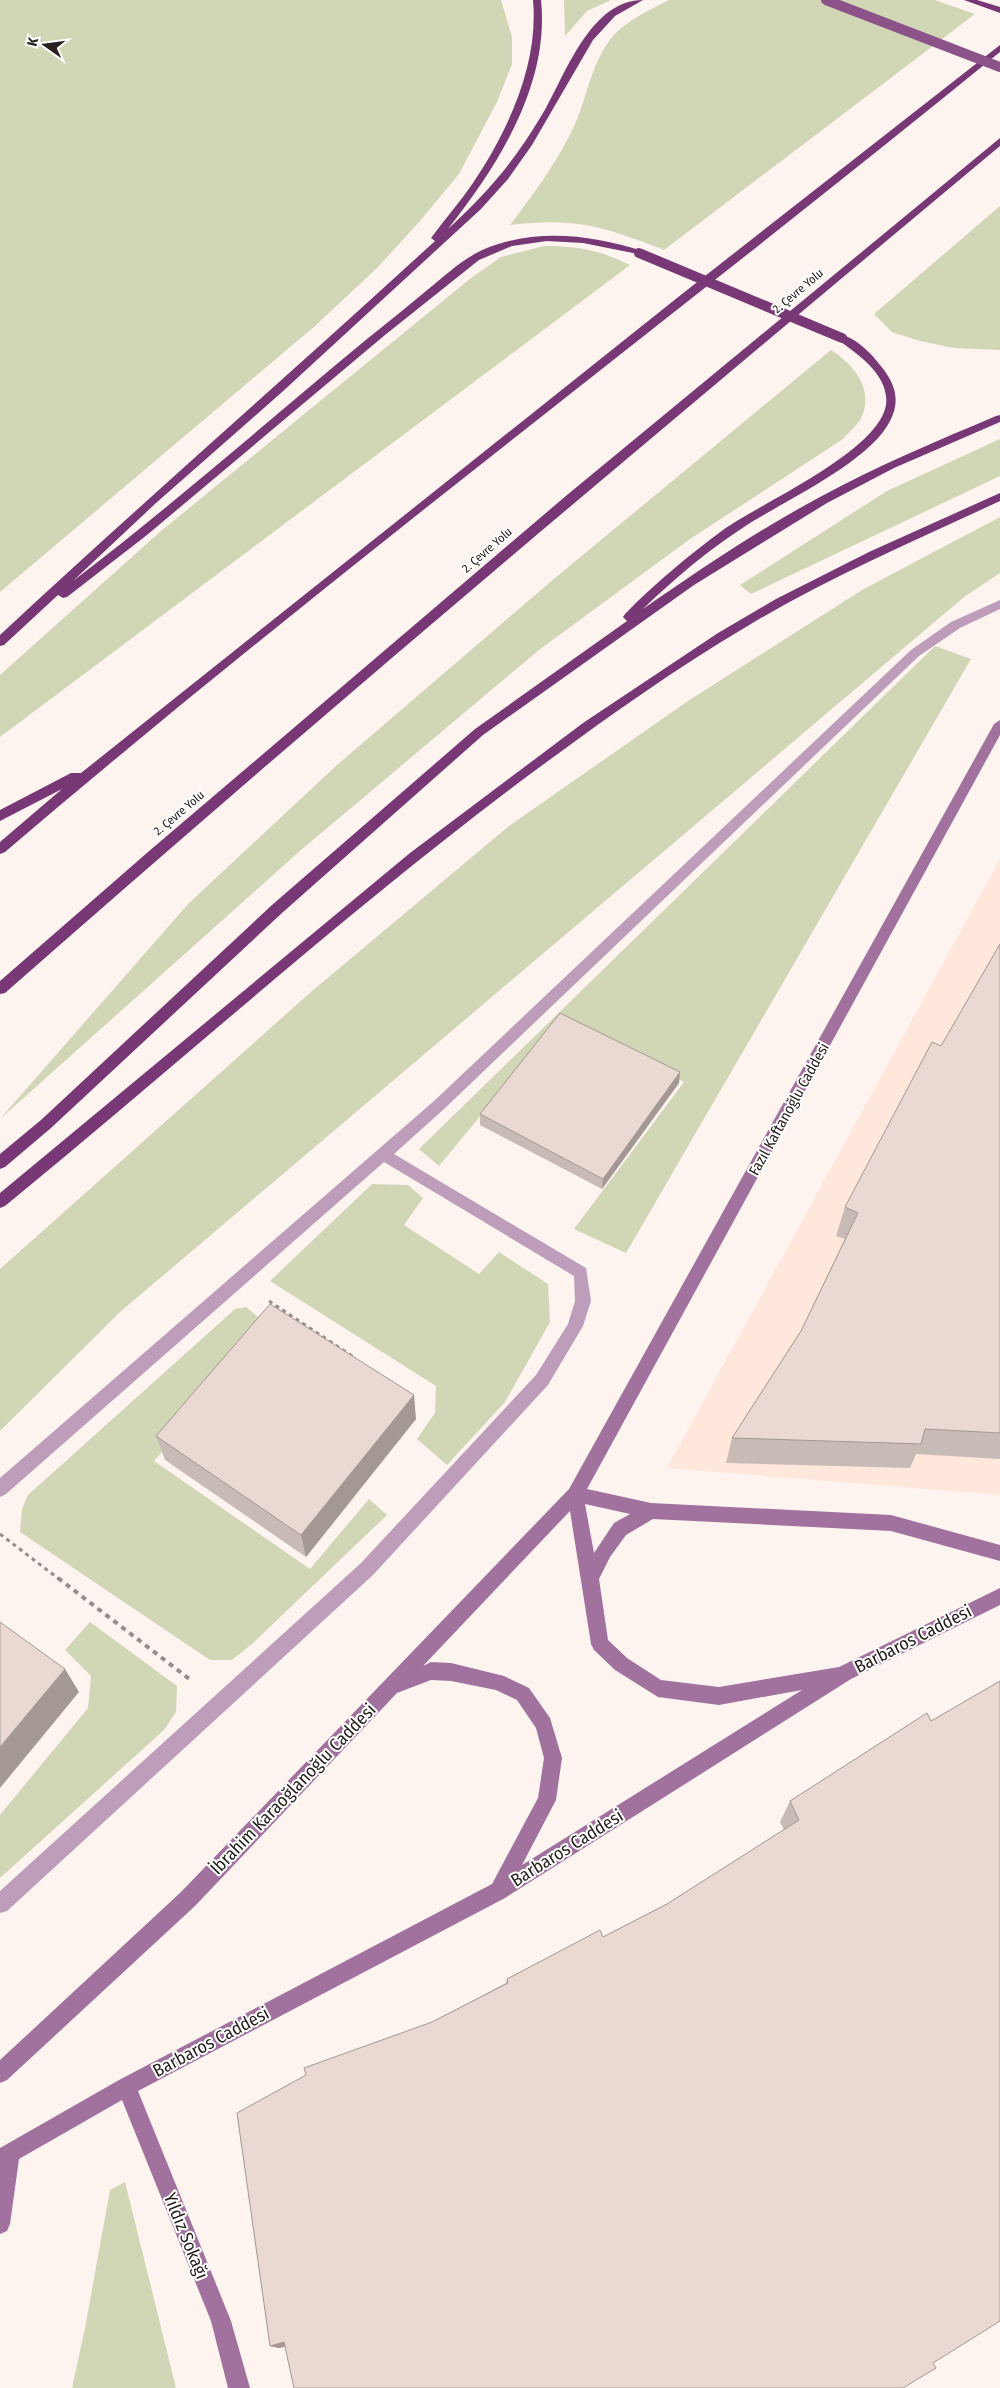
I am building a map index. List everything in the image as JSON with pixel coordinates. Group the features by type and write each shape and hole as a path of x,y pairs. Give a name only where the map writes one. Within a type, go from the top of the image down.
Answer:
{"highway":[{"path":"417,263 478,183 499,148 519,101 531,66 540,14 537,0"},
{"path":"0,642 152,500 277,391 451,234 505,178 543,120 570,67 592,32 614,13 639,0"},
{"path":"968,0 1000,10"},
{"path":"0,849 100,764 678,302 858,163 1000,48"},
{"name":"2. Çevre Yolu","path":"2,988 153,854 571,498 1000,142"},
{"path":"0,642 128,546 186,499 342,365 462,267 489,251 515,242 546,237 587,239 639,252 842,338 876,364 889,390 891,406 883,424 869,441 840,463 796,492 742,523 699,554 646,599 605,642"},
{"path":"0,1163 46,1124 163,1013 277,909 480,732 690,582 823,500 890,466 1000,418"},
{"path":"0,1202 68,1148 342,914 485,800 616,705 749,619 830,575 1000,497"},
{"path":"0,816 100,764"}],"main road":[{"path":"826,0 1000,67"}],"street":[{"path":"0,1489 438,1104 915,653 937,634 975,614 1000,604"},
{"name":"Fazıl Kaftanoğlu Caddesi","path":"575,1494 1000,724"},
{"path":"0,1904 367,1569 542,1380 576,1326 583,1301 581,1273 382,1154"},
{"path":"846,1673 719,1696 658,1688 621,1664 600,1644 575,1494 651,1511 891,1523 1000,1553"},
{"name":"İbrahim Karaoğlanoğlu Caddesi","path":"0,2073 188,1899 575,1494"},
{"path":"590,1578 604,1551 620,1529 651,1511"},
{"name":"Barbaros Caddesi","path":"126,2087 498,1891 846,1673 1000,1596"},
{"path":"392,1686 431,1671 451,1672 498,1682 523,1694 544,1724 553,1758 547,1800 498,1891"},
{"path":"0,2224 5,2156 126,2087"},
{"name":"Yıldız Sokağı","path":"126,2087 221,2321 239,2388"}],"path":[{"path":"238,1281 359,1360"},
{"path":"0,1534 220,1703"}],"shaded area":[{"path":"1000,859 1000,1495 667,1468"}],"green space":[{"path":"0,0 501,0 512,37 512,64 497,102 459,174 420,221 377,268 315,326 0,592"},
{"path":"564,0 611,0 587,11 565,36"},
{"path":"669,0 935,0 975,14 664,250 624,235 572,223 553,222 510,225 546,175 569,136 576,122 596,65 607,44 626,24"},
{"path":"1000,206 1000,350 954,348 920,341 892,332 874,314"},
{"path":"544,246 588,250 630,265 0,737 0,675 161,531 471,278 501,257"},
{"path":"831,350 847,362 860,378 865,397 865,407 861,418 843,439 690,539 539,650 301,850 0,1119 188,904 337,765 555,578"},
{"path":"1000,439 1000,476 751,594 740,585 887,491"},
{"path":"1000,517 1000,573 964,597 120,1312 0,1431 0,1269 312,991 509,826 688,701 862,590"},
{"path":"935,646 971,659 626,1253 574,1229 684,1082 560,1020 439,1166 419,1149"},
{"path":"372,1184 408,1185 423,1198 404,1225 479,1274 499,1252 548,1284 550,1322 505,1402 447,1465 417,1439 435,1413 436,1386 270,1281"},
{"path":"246,1307 270,1327 154,1461 310,1569 369,1499 387,1515 253,1643 232,1660 210,1660 20,1532 22,1509 28,1495 235,1309"},
{"path":"90,1622 177,1686 176,1712 164,1730 0,1878 0,1815 88,1708 91,1676 65,1650"},
{"path":"125,2182 176,2388 72,2388 110,2190"}],"building":[{"path":"1000,944 1000,1433 925,1429 921,1444 732,1438 801,1331 858,1213 845,1207 932,1042 941,1046"},
{"path":"560,1013 680,1072 603,1179 480,1114"},
{"path":"270,1304 414,1395 301,1535 156,1436"},
{"path":"0,1622 65,1669 0,1747"},
{"path":"1000,1681 1000,2321 933,2363 936,2368 903,2388 294,2388 284,2342 270,2346 237,2113 306,2075 304,2068 432,2022 508,1983 507,1979 600,1930 603,1937 667,1904 799,1820 790,1801 927,1713 931,1721"}]}
